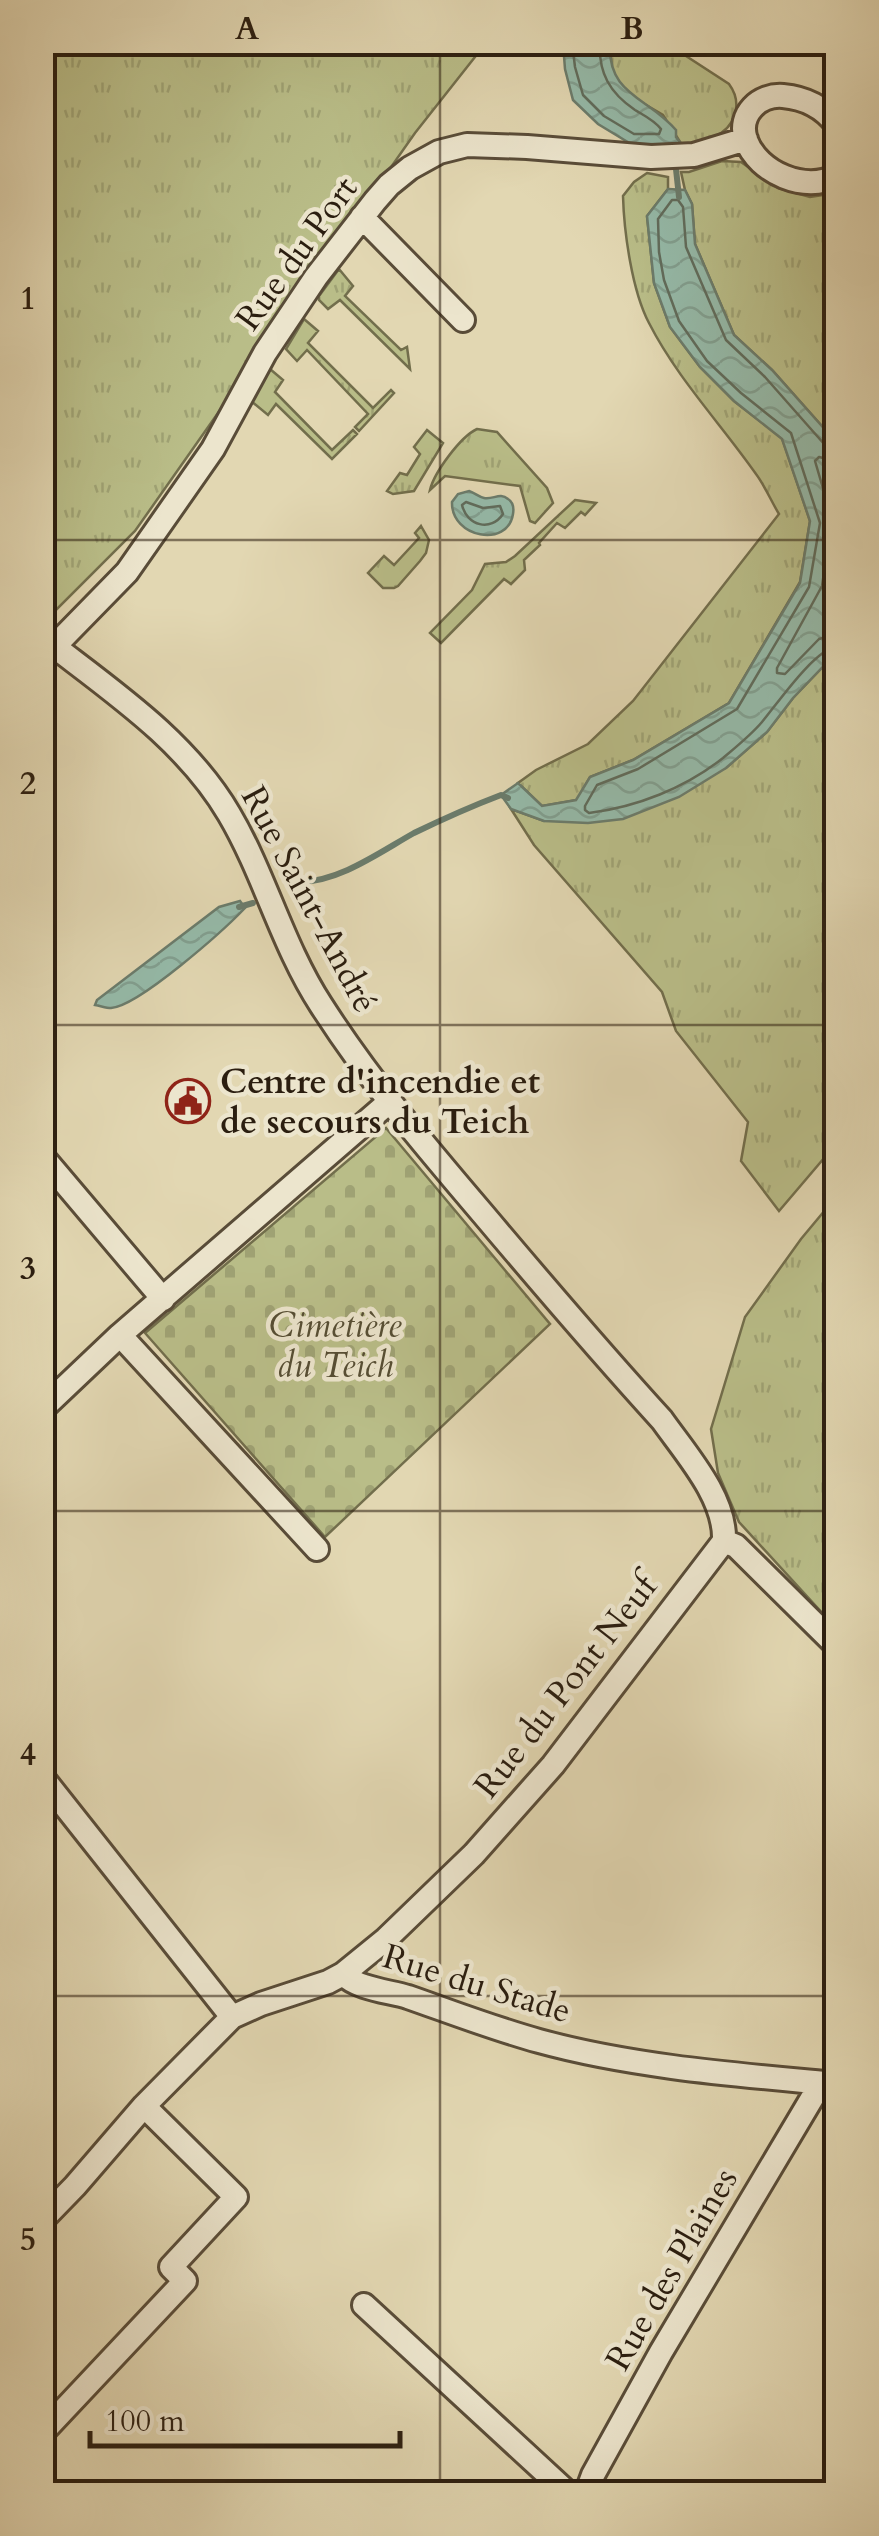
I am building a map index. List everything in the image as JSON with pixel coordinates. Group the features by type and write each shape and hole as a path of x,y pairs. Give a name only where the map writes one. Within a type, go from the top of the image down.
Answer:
{"street":[{"path":"836,124 822,109 808,102 773,95 758,101 744,127 757,157 789,179 811,183 836,176"},
{"name":"Rue du Port","path":"49,653 127,572 213,448 265,353 316,277 389,185 410,168 439,152 467,146 526,146 651,157 694,155 746,138"},
{"path":"362,218 463,320"},
{"name":"Rue Saint-André","path":"49,653 134,707 178,749 218,796 240,834 288,947 320,1004 388,1103 662,1420 716,1502 724,1526 724,1542"},
{"path":"42,1409 120,1335 388,1103"},
{"path":"42,1156 164,1299"},
{"path":"120,1335 318,1549"},
{"path":"724,1542 736,1546 836,1645"},
{"name":"Rue du Pont Neuf","path":"344,1974 474,1854 553,1765 724,1542"},
{"path":"42,1777 232,2017 144,2106 42,2220"},
{"name":"Rue du Stade","path":"232,2017 344,1974 350,1981 461,2017 591,2053 829,2083"},
{"name":"Rue des Plaines","path":"586,2494 660,2352 829,2083"},
{"path":"42,2434 185,2281 171,2267 236,2198 144,2106"},
{"path":"364,2306 568,2494"}],"green space":[{"path":"43,43 486,43 415,133 135,531 43,623"},
{"path":"610,43 666,43 729,84 736,106 728,127 714,137 682,145 663,115 620,84 612,72"},
{"path":"722,161 741,162 778,188 810,197 836,193 836,442 772,370 734,335 695,244 692,204 681,172"},
{"path":"647,173 668,177 668,189 647,216 654,283 670,327 700,367 734,401 782,438 810,521 800,582 729,703 633,760 590,777 577,800 542,806 518,783 588,744 633,701 779,514 756,474 673,363 643,310 630,261 623,196"},
{"path":"339,269 353,286 345,296 401,350 407,347 410,369 340,300 328,309 319,300"},
{"path":"304,319 318,331 308,343 373,408 391,390 394,393 359,431 355,427 368,414 307,350 297,361 286,349"},
{"path":"270,369 283,380 275,392 332,450 353,430 357,434 332,459 276,404 268,415 251,401"},
{"path":"477,429 497,432 547,488 553,503 535,523 530,521 520,486 445,476 430,490 449,456"},
{"path":"427,430 443,443 414,491 387,491 400,473 407,475 420,454 414,447"},
{"path":"575,500 596,503 565,528 557,523 524,560 525,570 511,584 504,579 441,643 430,633 472,590 485,564 506,562 515,556"},
{"path":"421,526 429,540 426,553 398,586 383,588 368,573 384,556 394,565 419,538 415,533"},
{"path":"836,653 836,1144 779,1211 741,1161 748,1122 676,1031 662,992 534,845 511,809 544,821 726,768 767,732"},
{"name":"Cimetière du Teich","path":"386,1128 550,1324 325,1537 145,1333"},
{"path":"836,1197 836,1628 739,1522 718,1473 711,1429 745,1317"}],"water":[{"path":"563,43 610,43 615,74 622,85 676,130 682,145 631,144 598,124 573,100"},
{"path":"668,189 685,190 692,204 695,244 734,335 772,370 836,442 836,653 767,732 726,768 679,797 623,819 588,823 544,821 511,809 501,795 518,783 542,806 576,800 590,777 633,760 729,703 800,583 810,521 782,439 734,401 700,367 670,327 654,283 647,216"},
{"path":"469,491 484,498 502,496 510,500 513,512 509,525 491,535 470,531 460,524 452,502 458,494"},
{"path":"240,901 245,908 201,949 141,995 111,1008 95,1005 219,907"}],"waterway":[{"path":"675,160 679,197"},
{"path":"299,882 344,872 447,818 501,795 508,798"},
{"path":"239,907 253,903"}],"place":[{"name":"Centre d'incendie et de secours du Teich","path":"188,1101"}]}
